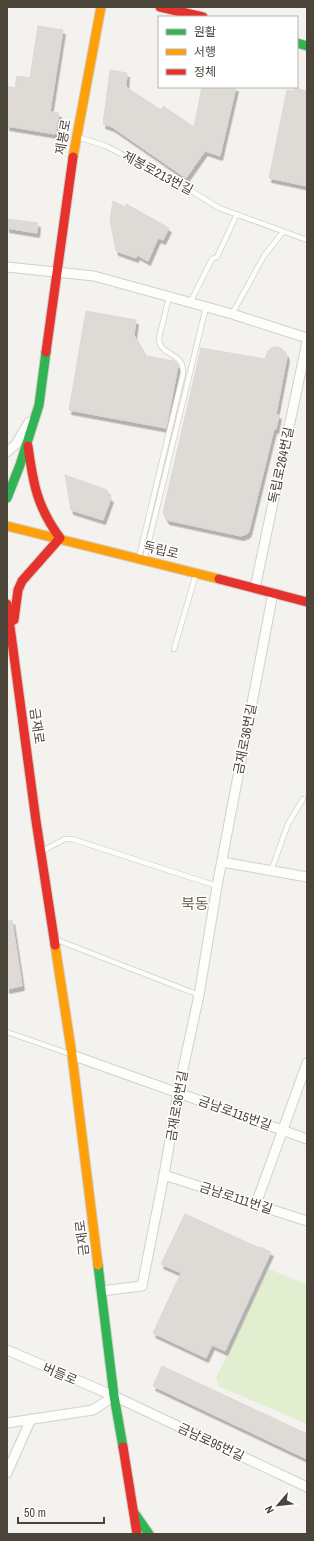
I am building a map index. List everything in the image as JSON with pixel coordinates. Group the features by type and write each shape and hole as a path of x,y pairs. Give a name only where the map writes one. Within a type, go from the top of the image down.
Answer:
{"street":[{"name":"제봉로","path":"7,498 20,465 39,405 56,273 76,137 101,7"},
{"path":"160,7 190,10 201,16"},
{"path":"7,267 94,276 232,314 307,338"},
{"name":"독립로264번길","path":"255,588 307,342"},
{"path":"7,452 16,444 39,405"},
{"path":"12,644 18,590 28,573 60,538 43,514 35,494 31,475 28,440"},
{"name":"독립로","path":"7,526 142,558 307,602"},
{"name":"금재로36번길","path":"101,1291 142,1286 178,1092 199,995 217,886 273,593"},
{"name":"금재로","path":"7,604 41,852 72,1055 114,1396 137,1534"},
{"path":"7,635 12,644"},
{"path":"222,862 307,877"},
{"name":"금남로115번길","path":"72,1055 307,1139"},
{"path":"256,1204 307,1063"},
{"name":"금남로111번길","path":"164,1174 307,1221"},
{"name":"버들로","path":"7,1350 114,1396"},
{"path":"7,1423 93,1410 114,1396"},
{"name":"금남로95번길","path":"114,1396 307,1487"},
{"path":"7,1473 31,1419"},
{"path":"133,1510 149,1534"}],"lane":[{"name":"제봉로213번길","path":"76,137 106,146 190,190 219,208 307,240"},
{"path":"190,303 212,259 217,257 237,214"},
{"path":"232,314 264,256 283,232"},
{"path":"142,558 184,371 181,361 173,354 162,349 159,343 169,297"},
{"path":"142,558 206,307"},
{"path":"174,649 196,572"},
{"path":"271,871 288,824 303,799"},
{"path":"41,852 65,839 72,839 217,886"},
{"path":"54,939 199,995"},
{"path":"7,1032 72,1055"}],"green space":[{"path":"269,1269 307,1285 307,1424 219,1386 216,1378"}],"building":[{"path":"38,26 63,30 50,112 59,113 55,134 7,126 7,86 15,88 17,76 30,78"},
{"path":"110,70 127,73 126,87 161,110 163,106 194,127 202,88 236,88 220,156 205,151 186,178 112,127 103,124"},
{"path":"294,88 307,91 307,186 269,178 287,90 293,91"},
{"path":"113,201 125,207 126,204 169,228 163,240 158,238 148,261 137,255 136,258 116,251 110,220"},
{"path":"7,219 38,223 37,233 7,228"},
{"path":"86,311 136,320 134,335 146,356 174,361 177,364 178,366 166,428 69,410"},
{"path":"273,347 282,349 286,353 287,357 276,414 279,415 276,429 274,429 249,531 247,534 241,536 167,520 163,513 201,348 265,359 268,351"},
{"path":"65,475 107,490 108,496 111,498 103,520 71,510"},
{"path":"12,920 22,986 7,989 7,921"},
{"path":"185,1214 271,1252 225,1351 212,1345 206,1358 153,1333 181,1273 161,1264"},
{"path":"162,1366 307,1434 307,1459 153,1386"}],"traffic: fast":[{"path":"298,43 307,46"},
{"path":"7,498 20,465 39,405 46,352"},
{"path":"98,1265 114,1396 123,1447"},
{"path":"135,1514 149,1534"}],"traffic: slow":[{"path":"73,157 101,7"},
{"path":"7,526 219,579"},
{"path":"55,945 72,1055 98,1265"}],"traffic: jam":[{"path":"160,7 199,16"},
{"path":"46,352 73,157"},
{"path":"14,620 18,590 22,581 60,538 46,516 37,494 28,446"},
{"path":"219,579 307,602"},
{"path":"7,604 36,821 55,945"},
{"path":"123,1447 137,1534"}],"district":[{"name":"북동","path":"195,903"}]}
